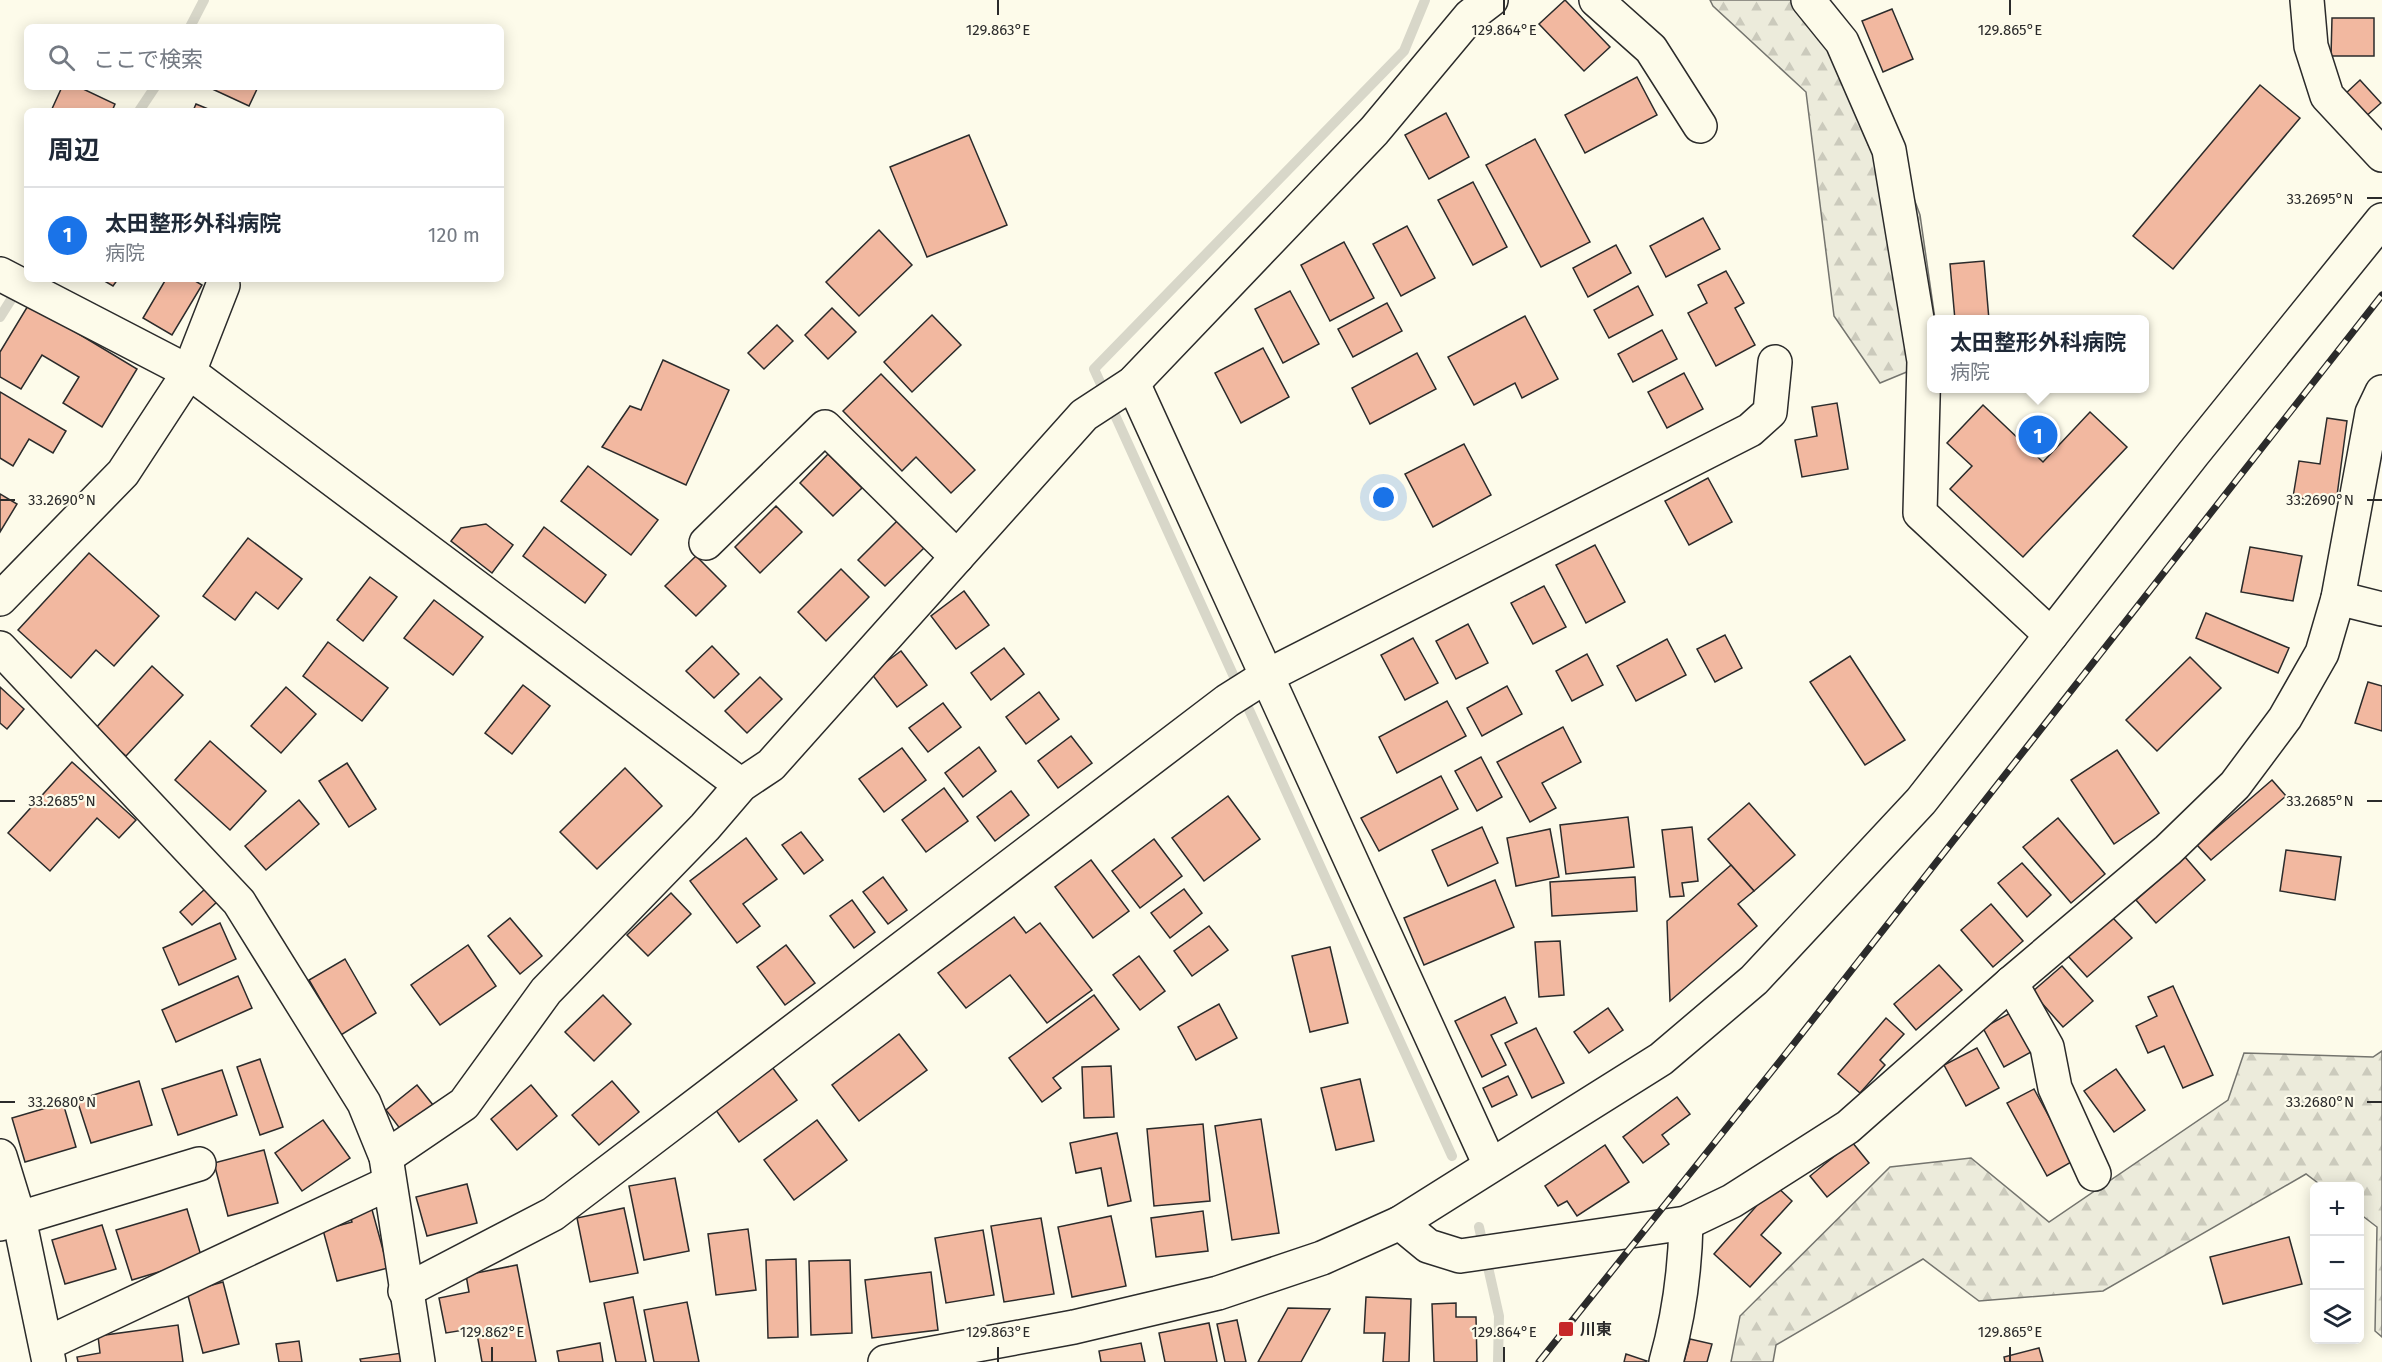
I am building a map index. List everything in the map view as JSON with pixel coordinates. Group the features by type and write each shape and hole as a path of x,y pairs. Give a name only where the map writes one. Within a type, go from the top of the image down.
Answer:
{"street":[{"path":"0,1156 9,1221 48,1353 387,1170 464,1104 546,991 705,827 741,785 771,765 1084,415 1132,383 1374,131 1470,16 1491,0"},
{"path":"1596,0 1651,49 1700,126"},
{"path":"1808,0 1842,42 1889,150 1924,361 1920,513 2050,635"},
{"path":"2307,0 2311,46 2327,96 2382,155"},
{"path":"885,1362 1074,1327 1218,1293 1322,1258 1400,1223 1661,1059 1754,980 1920,801 2382,220"},
{"path":"0,274 189,372 741,785"},
{"path":"0,599 123,472 189,372 223,285"},
{"path":"405,1291 553,1214 1227,701 1265,677 1750,430 1770,412 1775,362"},
{"path":"1132,383 1490,1165"},
{"path":"1400,1223 1428,1246 1461,1256 1686,1223 1732,1202 1848,1127 2011,983 2168,850 2235,785 2285,718 2322,653 2338,598 2372,413 2382,392"},
{"path":"706,543 825,427 957,557"},
{"path":"2338,598 2382,609"},
{"path":"0,648 239,902 364,1103 387,1170 418,1362"},
{"path":"2011,983 2047,1047 2055,1088 2094,1174"},
{"path":"9,1221 199,1164"},
{"path":"1666,1362 1677,1324 1685,1267 1686,1223"}],"green space":[{"path":"1710,0 1823,0 1856,41 1920,215 1934,315 1927,315 1927,364 1880,383 1834,316 1806,92 1713,6"},
{"path":"2382,1051 2382,1337 2375,1331 2377,1227 2364,1217 2364,1182 2317,1182 2306,1174 2103,1291 1979,1301 1923,1259 1776,1345 1773,1362 1731,1362 1740,1316 1890,1167 1971,1158 2049,1222 2228,1100 2244,1053 2373,1057"}],"building":[{"path":"1565,0 1610,47 1584,71 1539,24"},
{"path":"1892,9 1913,59 1883,72 1862,21"},
{"path":"2332,18 2374,18 2374,56 2331,56"},
{"path":"1637,77 1657,115 1585,153 1565,115"},
{"path":"2360,80 2381,103 2364,118 2344,95"},
{"path":"2260,85 2300,118 2173,269 2133,236"},
{"path":"61,90 85,90 115,104 113,108 52,108"},
{"path":"214,90 257,90 249,106"},
{"path":"196,104 206,108 194,108"},
{"path":"1446,113 1469,157 1429,179 1405,135"},
{"path":"969,135 1007,225 927,257 890,167"},
{"path":"1535,139 1590,242 1541,267 1486,165"},
{"path":"1473,182 1507,247 1473,265 1438,200"},
{"path":"1703,218 1720,249 1666,277 1650,246"},
{"path":"1407,226 1435,278 1401,296 1373,244"},
{"path":"879,230 912,265 859,316 826,282"},
{"path":"1344,242 1374,298 1330,321 1301,265"},
{"path":"1616,245 1631,273 1588,297 1573,268"},
{"path":"1984,261 1989,315 1955,315 1950,264"},
{"path":"1726,271 1744,303 1735,308 1755,345 1716,366 1688,313 1707,303 1698,285"},
{"path":"164,282 197,282 202,285 172,335 143,318"},
{"path":"1638,286 1653,315 1609,338 1594,310"},
{"path":"1290,291 1319,344 1283,363 1255,309"},
{"path":"1387,303 1402,331 1353,357 1338,329"},
{"path":"29,304 137,369 102,427 63,403 79,377 42,355 21,389 0,377 0,352"},
{"path":"832,308 856,332 828,359 805,335"},
{"path":"932,315 961,345 912,392 884,362"},
{"path":"1525,316 1558,379 1522,398 1515,383 1474,405 1448,357"},
{"path":"777,325 793,341 764,369 748,353"},
{"path":"1662,330 1677,359 1633,382 1618,354"},
{"path":"1263,348 1289,397 1241,423 1215,373"},
{"path":"1417,353 1436,389 1370,424 1352,388"},
{"path":"663,360 729,390 686,485 602,447 630,406 641,410"},
{"path":"1684,373 1703,409 1667,428 1648,392"},
{"path":"881,374 975,470 951,493 916,457 902,471 843,411"},
{"path":"0,392 66,431 53,453 29,439 13,466 0,458"},
{"path":"1837,403 1848,469 1802,477 1795,440 1817,436 1812,407"},
{"path":"1983,405 2043,462 2090,412 2127,447 2023,557 1950,489 1972,466 1947,443"},
{"path":"2327,418 2347,421 2336,503 2293,497 2299,461 2320,464"},
{"path":"1464,444 1491,495 1433,527 1405,474"},
{"path":"828,454 862,488 833,516 800,483"},
{"path":"588,466 658,520 631,555 561,501"},
{"path":"1708,478 1732,522 1689,545 1665,501"},
{"path":"0,494 17,504 0,532"},
{"path":"776,506 802,532 760,573 735,547"},
{"path":"897,521 924,548 885,586 858,560"},
{"path":"486,524 513,545 492,573 451,541 461,528"},
{"path":"544,527 606,575 585,603 523,556"},
{"path":"248,538 302,579 278,609 256,592 235,620 203,596"},
{"path":"1595,545 1625,602 1586,623 1556,565"},
{"path":"2250,547 2302,556 2293,601 2241,592"},
{"path":"89,553 159,616 114,666 96,650 71,678 18,630"},
{"path":"696,556 726,586 696,616 665,586"},
{"path":"841,569 869,597 826,641 798,612"},
{"path":"370,577 397,597 363,641 337,620"},
{"path":"1544,586 1566,627 1533,644 1511,603"},
{"path":"964,591 989,625 956,649 931,616"},
{"path":"434,600 483,637 453,675 404,638"},
{"path":"2206,613 2289,648 2278,673 2196,638"},
{"path":"1468,624 1488,663 1456,679 1436,641"},
{"path":"1725,635 1742,668 1715,682 1697,649"},
{"path":"1413,638 1438,683 1405,700 1381,655"},
{"path":"1667,639 1686,675 1636,701 1617,666"},
{"path":"328,642 388,688 362,721 303,676"},
{"path":"712,646 739,674 714,698 686,671"},
{"path":"1004,648 1024,674 991,700 971,673"},
{"path":"901,651 927,685 897,707 871,673"},
{"path":"1587,654 1603,685 1572,701 1556,671"},
{"path":"1850,656 1905,740 1865,765 1810,682"},
{"path":"2190,657 2221,688 2157,751 2126,720"},
{"path":"152,666 183,695 126,756 95,729"},
{"path":"760,677 782,699 747,733 725,711"},
{"path":"2368,682 2382,686 2382,731 2355,723"},
{"path":"523,685 550,706 512,754 485,733"},
{"path":"1507,686 1522,714 1482,736 1467,708"},
{"path":"0,687 24,709 7,729 0,723"},
{"path":"286,687 316,714 281,753 251,726"},
{"path":"1039,692 1059,719 1026,744 1006,717"},
{"path":"1447,701 1466,736 1397,773 1379,737"},
{"path":"943,703 961,727 928,752 909,728"},
{"path":"1563,727 1581,762 1542,783 1556,808 1530,822 1497,762"},
{"path":"1071,736 1092,763 1058,788 1038,761"},
{"path":"210,741 266,791 230,830 175,780"},
{"path":"979,747 996,771 963,797 945,773"},
{"path":"902,748 926,780 884,812 859,779"},
{"path":"2117,750 2159,813 2114,844 2071,780"},
{"path":"1481,757 1502,797 1477,811 1455,771"},
{"path":"72,762 136,820 119,838 97,818 50,871 8,833"},
{"path":"347,763 376,809 349,827 319,781"},
{"path":"625,768 662,806 597,869 560,832"},
{"path":"1441,776 1458,809 1379,851 1361,818"},
{"path":"2272,780 2286,796 2211,860 2197,845"},
{"path":"944,788 968,821 926,852 902,820"},
{"path":"1011,791 1029,815 995,841 977,817"},
{"path":"1228,796 1260,839 1204,881 1172,838"},
{"path":"299,800 319,824 266,870 245,846"},
{"path":"1749,803 1795,855 1754,891 1708,839"},
{"path":"1628,817 1634,867 1566,874 1560,825"},
{"path":"2058,818 2105,874 2071,903 2023,847"},
{"path":"1482,827 1498,863 1448,886 1432,850"},
{"path":"1692,827 1698,881 1682,883 1684,896 1670,897 1662,830"},
{"path":"1550,829 1559,877 1516,886 1507,838"},
{"path":"801,832 823,860 804,874 782,845"},
{"path":"746,838 777,879 743,904 760,926 737,943 690,881"},
{"path":"1154,839 1182,876 1140,908 1112,871"},
{"path":"2286,850 2341,857 2335,900 2280,891"},
{"path":"2185,857 2205,880 2156,923 2136,900"},
{"path":"1091,860 1129,911 1093,938 1055,887"},
{"path":"2022,863 2051,895 2027,917 1998,883"},
{"path":"1731,865 1754,891 1738,904 1757,926 1670,1001 1667,921"},
{"path":"883,877 907,910 888,924 863,892"},
{"path":"1635,877 1637,911 1552,916 1550,882"},
{"path":"1495,880 1514,927 1424,965 1404,918"},
{"path":"205,889 218,901 192,925 180,912"},
{"path":"1184,889 1202,913 1170,938 1151,913"},
{"path":"671,893 691,914 648,956 627,935"},
{"path":"852,900 875,932 854,948 830,916"},
{"path":"1991,904 2023,941 1993,967 1961,930"},
{"path":"1014,917 1026,933 1040,923 1092,990 1047,1023 1010,975 966,1008 938,973"},
{"path":"2112,917 2132,938 2087,977 2068,956"},
{"path":"510,918 542,956 520,974 488,936"},
{"path":"220,923 236,959 179,985 163,948"},
{"path":"1209,926 1228,950 1192,976 1174,951"},
{"path":"1560,941 1564,995 1539,997 1535,942"},
{"path":"468,945 496,986 440,1025 411,985"},
{"path":"786,945 815,983 785,1005 757,967"},
{"path":"1330,947 1348,1023 1310,1032 1292,956"},
{"path":"1139,956 1165,991 1140,1010 1113,975"},
{"path":"345,959 376,1013 341,1035 309,980"},
{"path":"1939,965 1962,990 1916,1030 1894,1004"},
{"path":"2062,966 2093,1001 2063,1027 2032,992"},
{"path":"238,976 252,1008 176,1042 162,1010"},
{"path":"2173,986 2213,1075 2183,1088 2164,1046 2148,1053 2136,1026 2157,1016 2148,997"},
{"path":"603,995 631,1024 594,1061 565,1032"},
{"path":"1094,995 1119,1029 1053,1078 1061,1088 1042,1102 1009,1058"},
{"path":"1505,997 1517,1023 1491,1035 1506,1065 1482,1077 1455,1021"},
{"path":"1219,1004 1237,1038 1196,1060 1178,1027"},
{"path":"1608,1008 1623,1030 1589,1053 1574,1032"},
{"path":"2012,1012 2033,1051 2004,1067 1983,1028"},
{"path":"1886,1018 1904,1034 1880,1060 1885,1065 1860,1093 1838,1074"},
{"path":"1536,1028 1564,1083 1532,1098 1505,1043"},
{"path":"899,1034 927,1070 859,1121 832,1085"},
{"path":"1977,1048 1999,1088 1966,1106 1944,1065"},
{"path":"260,1059 283,1127 260,1135 237,1067"},
{"path":"1111,1066 1114,1117 1084,1118 1082,1067"},
{"path":"772,1067 797,1100 739,1142 715,1109"},
{"path":"2116,1069 2145,1110 2114,1132 2084,1091"},
{"path":"222,1070 237,1115 178,1135 162,1089"},
{"path":"1508,1076 1517,1095 1492,1107 1483,1088"},
{"path":"1360,1079 1374,1141 1336,1150 1321,1088"},
{"path":"139,1081 152,1125 91,1143 77,1100"},
{"path":"612,1081 639,1112 599,1145 572,1115"},
{"path":"417,1085 433,1105 401,1130 386,1110"},
{"path":"531,1085 557,1116 517,1150 491,1119"},
{"path":"2034,1089 2073,1161 2047,1176 2007,1103"},
{"path":"1677,1097 1690,1114 1662,1135 1669,1144 1643,1163 1623,1137"},
{"path":"63,1103 76,1147 25,1162 12,1118"},
{"path":"1261,1119 1279,1233 1232,1240 1215,1126"},
{"path":"323,1120 350,1158 302,1191 275,1153"},
{"path":"817,1120 847,1160 794,1200 764,1160"},
{"path":"1203,1124 1210,1201 1154,1206 1147,1129"},
{"path":"1117,1133 1131,1201 1108,1206 1101,1168 1076,1173 1070,1143"},
{"path":"1852,1142 1869,1163 1827,1197 1810,1176"},
{"path":"1605,1145 1629,1182 1577,1216 1567,1201 1558,1206 1545,1186"},
{"path":"264,1150 278,1203 228,1216 214,1163"},
{"path":"675,1178 689,1251 644,1260 629,1186"},
{"path":"467,1184 477,1223 427,1236 416,1197"},
{"path":"1775,1185 1792,1201 1761,1235 1781,1253 1750,1287 1714,1254"},
{"path":"371,1206 388,1268 337,1281 323,1230 352,1222 349,1212"},
{"path":"624,1208 638,1273 590,1282 577,1218"},
{"path":"187,1209 202,1259 132,1280 116,1230"},
{"path":"1203,1211 1208,1251 1156,1257 1151,1218"},
{"path":"1111,1216 1126,1286 1072,1297 1058,1227"},
{"path":"1041,1218 1054,1294 1004,1302 991,1226"},
{"path":"102,1225 116,1269 65,1284 52,1240"},
{"path":"748,1229 756,1290 716,1295 708,1234"},
{"path":"983,1230 994,1295 946,1303 935,1238"},
{"path":"2289,1237 2302,1284 2223,1304 2210,1257"},
{"path":"796,1259 798,1337 768,1338 766,1260"},
{"path":"850,1260 852,1333 811,1335 809,1261"},
{"path":"517,1265 536,1362 482,1362 476,1328 446,1333 439,1298 469,1292 466,1275"},
{"path":"931,1272 938,1330 872,1338 865,1280"},
{"path":"223,1282 239,1344 203,1353 187,1292"},
{"path":"633,1297 646,1362 616,1362 604,1303"},
{"path":"1366,1297 1411,1299 1409,1362 1383,1362 1385,1333 1364,1333"},
{"path":"687,1302 699,1362 654,1362 644,1310"},
{"path":"1456,1303 1456,1317 1476,1317 1477,1362 1434,1362 1432,1304"},
{"path":"1288,1308 1330,1309 1301,1362 1258,1362"},
{"path":"1237,1320 1246,1362 1225,1362 1217,1324"},
{"path":"1209,1323 1217,1362 1165,1362 1159,1333"},
{"path":"178,1325 183,1362 78,1362 77,1357 100,1353 98,1336"},
{"path":"1690,1339 1712,1344 1707,1362 1684,1362"},
{"path":"299,1341 302,1362 279,1362 276,1344"},
{"path":"600,1343 603,1362 559,1362 557,1351"},
{"path":"1141,1343 1145,1362 1101,1362 1099,1351"},
{"path":"2039,1348 2043,1362 2005,1362 2004,1357"},
{"path":"402,1353 404,1362 361,1362 360,1359"},
{"path":"1626,1354 1647,1361 1624,1362"}],"waterway":[{"path":"192,24 204,0"},
{"path":"1425,0 1404,51 1094,369 1452,1156"},
{"path":"141,108 153,90"},
{"path":"0,317 19,287"},
{"path":"1479,1227 1499,1316 1498,1362"}],"railway":[{"path":"1539,1362 1792,1046 2382,295"}],"place":[{"name":"太田整形外科病院","path":"2038,435"},
{"name":"川東","path":"1566,1329"}]}
